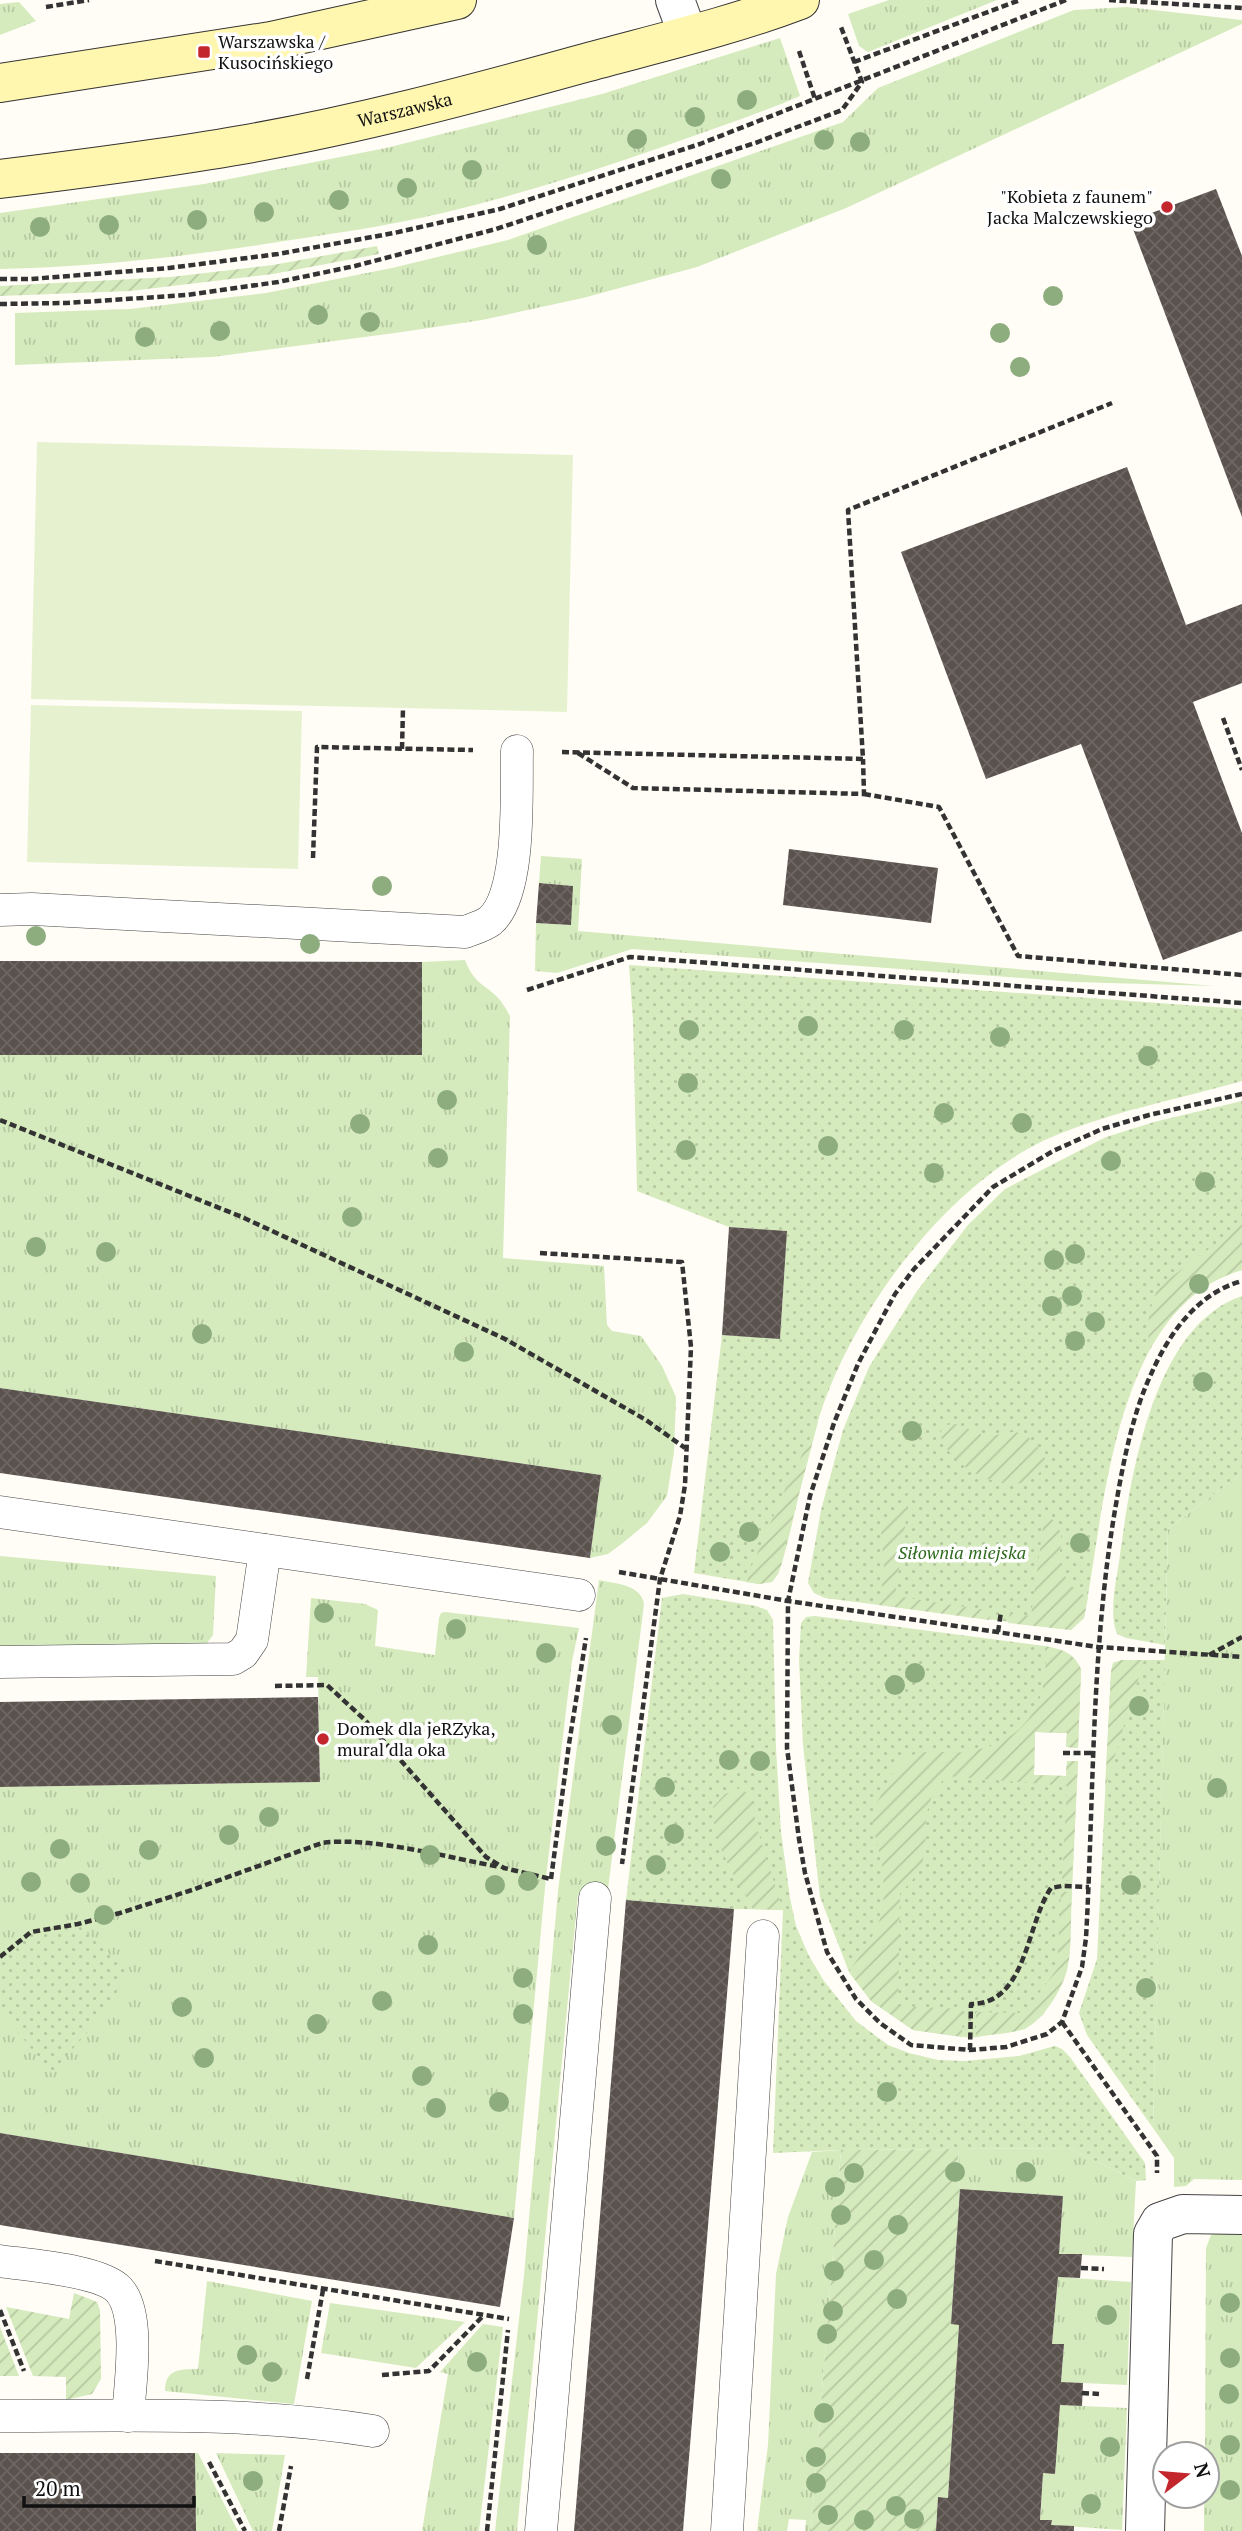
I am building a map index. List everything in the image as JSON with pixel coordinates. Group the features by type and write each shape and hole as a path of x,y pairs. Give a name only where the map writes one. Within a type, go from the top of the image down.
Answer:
{"street":[{"path":"0,83 271,41 457,0"},
{"path":"675,0 688,35"},
{"name":"Warszawska","path":"0,179 255,142 477,92 688,35 800,0"},
{"path":"1145,2531 1153,2234 1160,2222 1183,2214 1242,2215"}],"lane":[{"path":"0,911 32,909 465,932 491,920 507,893 514,854 517,751"},
{"path":"0,1512 579,1595"},
{"path":"0,1662 233,1659 243,1653 253,1640 265,1550"},
{"path":"541,2531 594,1898"},
{"path":"727,2531 763,1936"},
{"path":"0,2261 80,2273 103,2279 119,2289 127,2305 131,2327 128,2416"},
{"path":"0,2416 128,2416 299,2421 373,2431"}],"path":[{"path":"46,7 89,0"},
{"path":"854,62 1020,0"},
{"path":"0,279 169,268 278,254 394,233 500,209 700,144 1066,0"},
{"path":"1109,0 1242,8"},
{"path":"840,25 862,82"},
{"path":"0,304 67,303 187,295 278,282 355,266 496,229 758,142 842,110 862,82"},
{"path":"864,794 848,510 1112,403"},
{"path":"402,749 403,708"},
{"path":"1223,718 1242,770"},
{"path":"313,858 317,747 863,759"},
{"path":"577,752 633,788 864,794 939,807 1018,956 1242,975"},
{"path":"527,990 630,957 1242,1003"},
{"path":"1242,1094 1149,1115 1102,1129 1053,1151 993,1187 914,1269 895,1294 858,1364 834,1423 810,1496 788,1601 787,1748 805,1873 827,1952 856,1999 880,2023 911,2045 970,2050 1006,2047 1047,2034 1062,2022 1082,1967 1089,1886 1098,1647 1110,1542 1128,1446 1151,1373 1171,1336 1198,1303 1231,1284 1242,1281"},
{"path":"0,1120 242,1217 505,1339 646,1420 686,1448"},
{"path":"540,1253 682,1262 691,1347 685,1485 680,1516 660,1579 617,1898 616,1901 594,1898"},
{"path":"660,1579 788,1601 1098,1647 1242,1657"},
{"path":"998,1632 1001,1612"},
{"path":"0,1956 31,1932 120,1913 322,1843 338,1841 392,1847 551,1878 587,1636"},
{"path":"1209,1656 1242,1637"},
{"path":"327,1685 365,1720 486,1857 504,1868"},
{"path":"1063,1753 1094,1753"},
{"path":"970,2050 971,2004 984,2004 1004,1992 1024,1954 1044,1898 1051,1888 1089,1886"},
{"path":"1062,2022 1157,2156 1157,2228"},
{"path":"189,2266 509,2319"},
{"path":"0,2310 26,2376"},
{"path":"382,2375 429,2371 484,2315"},
{"path":"207,2458 245,2531"}],"green space":[{"path":"889,0 997,0 868,52 859,46 848,14"},
{"path":"19,2 36,21 0,35 0,4"},
{"path":"1127,7 1242,20 1242,24 846,208 697,267 583,298 482,320 395,333 212,357 15,365 15,313 130,309 266,293 392,268 508,240 843,122 878,88 1074,10"},
{"path":"780,38 800,96 638,155 530,190 424,217 259,245 130,261 0,269 0,213 204,184 386,148 602,94"},
{"path":"377,246 379,254 273,274 130,291 0,296 0,286 171,277 273,265"},
{"path":"37,442 573,455 567,712 31,699"},
{"path":"31,705 302,711 298,869 27,862"},
{"path":"541,856 582,859 578,931 1214,986 1075,982 632,949 557,973 535,971 536,923 570,925 573,886 539,883"},
{"path":"465,960 473,975 495,994 510,1016 503,1258 604,1266 607,1325 612,1331 641,1336 662,1366 676,1397 674,1452 667,1496 647,1523 608,1554 590,1558 601,1475 0,1388 0,1055 421,1055 422,962"},
{"path":"629,965 1242,1009 1242,1081 1123,1112 1054,1136 1014,1157 976,1185 940,1218 907,1256 852,1340 832,1382 812,1441 782,1563 772,1582 759,1584 694,1573 722,1335 780,1338 787,1231 729,1227 637,1191"},
{"name":"Siłownia miejska","path":"1242,1101 1242,1270 1199,1291 1166,1324 1141,1367 1123,1417 1109,1469 1084,1618 1071,1630 825,1598 814,1593 808,1583 821,1510 843,1430 869,1367 917,1291 968,1225 1005,1189 1106,1137 1154,1122"},
{"path":"1242,1224 1242,1270 1226,1275 1187,1301 1156,1338 1148,1352 1149,1313 1158,1287"},
{"path":"1242,1296 1242,1473 1168,1529 1165,1645 1126,1638 1117,1634 1114,1625 1114,1595 1131,1485 1152,1407 1167,1370 1187,1338 1212,1312"},
{"path":"818,1422 778,1574 772,1582 747,1582 786,1487"},
{"path":"957,1424 987,1437 1011,1432 1024,1433 1041,1450 1046,1461 1037,1475 1023,1482 1007,1484 990,1480 958,1461 946,1447 940,1433 945,1425"},
{"path":"1242,1473 1242,2180 1194,2179 1186,2186 1174,2187 1174,2158 1153,2128 1168,1529"},
{"path":"910,1492 895,1596 992,1611 989,1620 879,1605 884,1569 881,1528"},
{"path":"1045,1512 1060,1531 1060,1560 1064,1574 1071,1585 1088,1597 1084,1618 1071,1630 1008,1623 1010,1613 1031,1616"},
{"path":"0,1556 216,1576 213,1635 207,1643 200,1645 0,1648"},
{"path":"599,1580 633,1589 642,1597 644,1604 607,1897 578,1894 517,2531 495,2531 524,2275 558,1891"},
{"path":"683,1594 756,1606 767,1610 773,1620 781,1832 790,1898 796,1926 824,1981 856,2021 888,2045 909,2053 938,2060 966,2061 1019,2056 1055,2046 1062,2049 1145,2163 1146,2180 1136,2181 1069,2148 773,2153 783,1910 734,1909 626,1900 662,1598"},
{"path":"311,1598 365,1604 378,1610 375,1646 435,1655 439,1618 441,1613 445,1612 579,1628 572,1661 546,1877 514,2218 0,2133 0,1787 320,1782 318,1677 306,1677"},
{"path":"806,1617 1045,1646 1067,1653 1081,1669 1078,1748 1066,1747 1067,1733 1035,1732 1034,1775 1066,1776 1067,1761 1078,1761 1066,1973 1043,2015 1025,2029 971,2038 913,2030 871,2001 849,1972 820,1897 803,1745 799,1660 801,1623"},
{"path":"1045,1646 1067,1653 1081,1669 1078,1748 1066,1747 1067,1733 1035,1732 1034,1775 1066,1776 1067,1761 1078,1761 1072,1881 1062,1880 1067,1786 946,1776 933,1794 928,1808 926,1845 920,1868 900,1893 898,2006 963,2009 962,2037 913,2030 871,2001 849,1972 873,1935 882,1911 883,1879 873,1827 874,1810 893,1771 912,1755 971,1751 991,1746 1021,1728 1039,1700 1044,1684"},
{"path":"1122,1660 1165,1660 1153,2128 1087,2035 1079,2013 1097,1959 1111,1672 1113,1663"},
{"path":"1122,1660 1144,1660 1105,1788 1111,1672 1113,1663"},
{"path":"740,1788 751,1796 756,1825 783,1910 753,1909 716,1834 713,1807 725,1794"},
{"path":"1061,1891 1072,1893 1068,1965 1060,1989 1038,2020 1024,2029 976,2037 976,2012 1024,2013 1057,1969"},
{"path":"78,1924 126,1970 112,2005 51,2073 0,2010 0,1957 31,1932"},
{"path":"1069,2148 1136,2181 1132,2257 1059,2254 1063,2196 960,2189 958,2149"},
{"path":"958,2149 960,2189 951,2323 959,2325 948,2498 938,2497 936,2531 811,2531 841,2150"},
{"path":"841,2150 811,2531 805,2531 806,2520 789,2519 787,2531 757,2531 768,2445 776,2274 788,2217 812,2152"},
{"path":"1242,2233 1242,2531 1204,2531 1204,2510 1221,2510 1221,2440 1205,2440 1206,2248 1211,2235"},
{"path":"1058,2277 1131,2282 1127,2385 1061,2382 1064,2345 1052,2344"},
{"path":"207,2281 312,2301 294,2404 165,2391 171,2374 180,2370 198,2369"},
{"path":"74,2293 97,2302 100,2310 101,2379 92,2394 66,2400 66,2377 33,2376 6,2307 69,2319"},
{"path":"330,2303 465,2322 416,2368 321,2353"},
{"path":"483,2324 503,2327 479,2531 422,2531 448,2374 440,2372"},
{"path":"0,2327 19,2376 0,2376"},
{"path":"1060,2405 1127,2408 1122,2530 1051,2525 1051,2520 1040,2520 1043,2473 1055,2474"},
{"path":"195,2453 198,2453 238,2531 196,2531"},
{"path":"216,2453 285,2455 272,2531 253,2531"}],"building":[{"path":"1216,189 1242,256 1242,517 1130,221"},
{"path":"1127,467 1186,625 1242,604 1242,683 1193,702 1242,833 1242,931 1163,960 1081,744 986,779 901,552"},
{"path":"789,849 938,868 931,923 783,905"},
{"path":"539,883 573,886 571,925 536,923"},
{"path":"0,961 422,962 422,1055 0,1055"},
{"path":"729,1227 787,1231 780,1339 722,1335"},
{"path":"0,1388 601,1475 590,1558 0,1473"},
{"path":"318,1697 320,1782 0,1787 0,1702"},
{"path":"626,1900 734,1909 683,2531 574,2531"},
{"path":"0,2133 514,2218 500,2307 0,2225"},
{"path":"960,2189 1063,2196 1059,2254 1082,2254 1080,2278 1058,2277 1052,2344 1064,2344 1061,2382 1083,2383 1082,2406 1060,2405 1055,2474 1043,2473 1040,2520 1052,2520 1051,2525 1074,2526 1074,2531 936,2531 938,2497 948,2498 959,2325 951,2324"},
{"path":"0,2453 195,2453 196,2531 0,2531"}],"place":[{"name":"Warszawska / Kusocińskiego","path":"204,52"},
{"name":"\"Kobieta z faunem\" Jacka Malczewskiego","path":"1167,207"},
{"name":"Domek dla jeRZyka, mural dla oka","path":"323,1739"}]}
